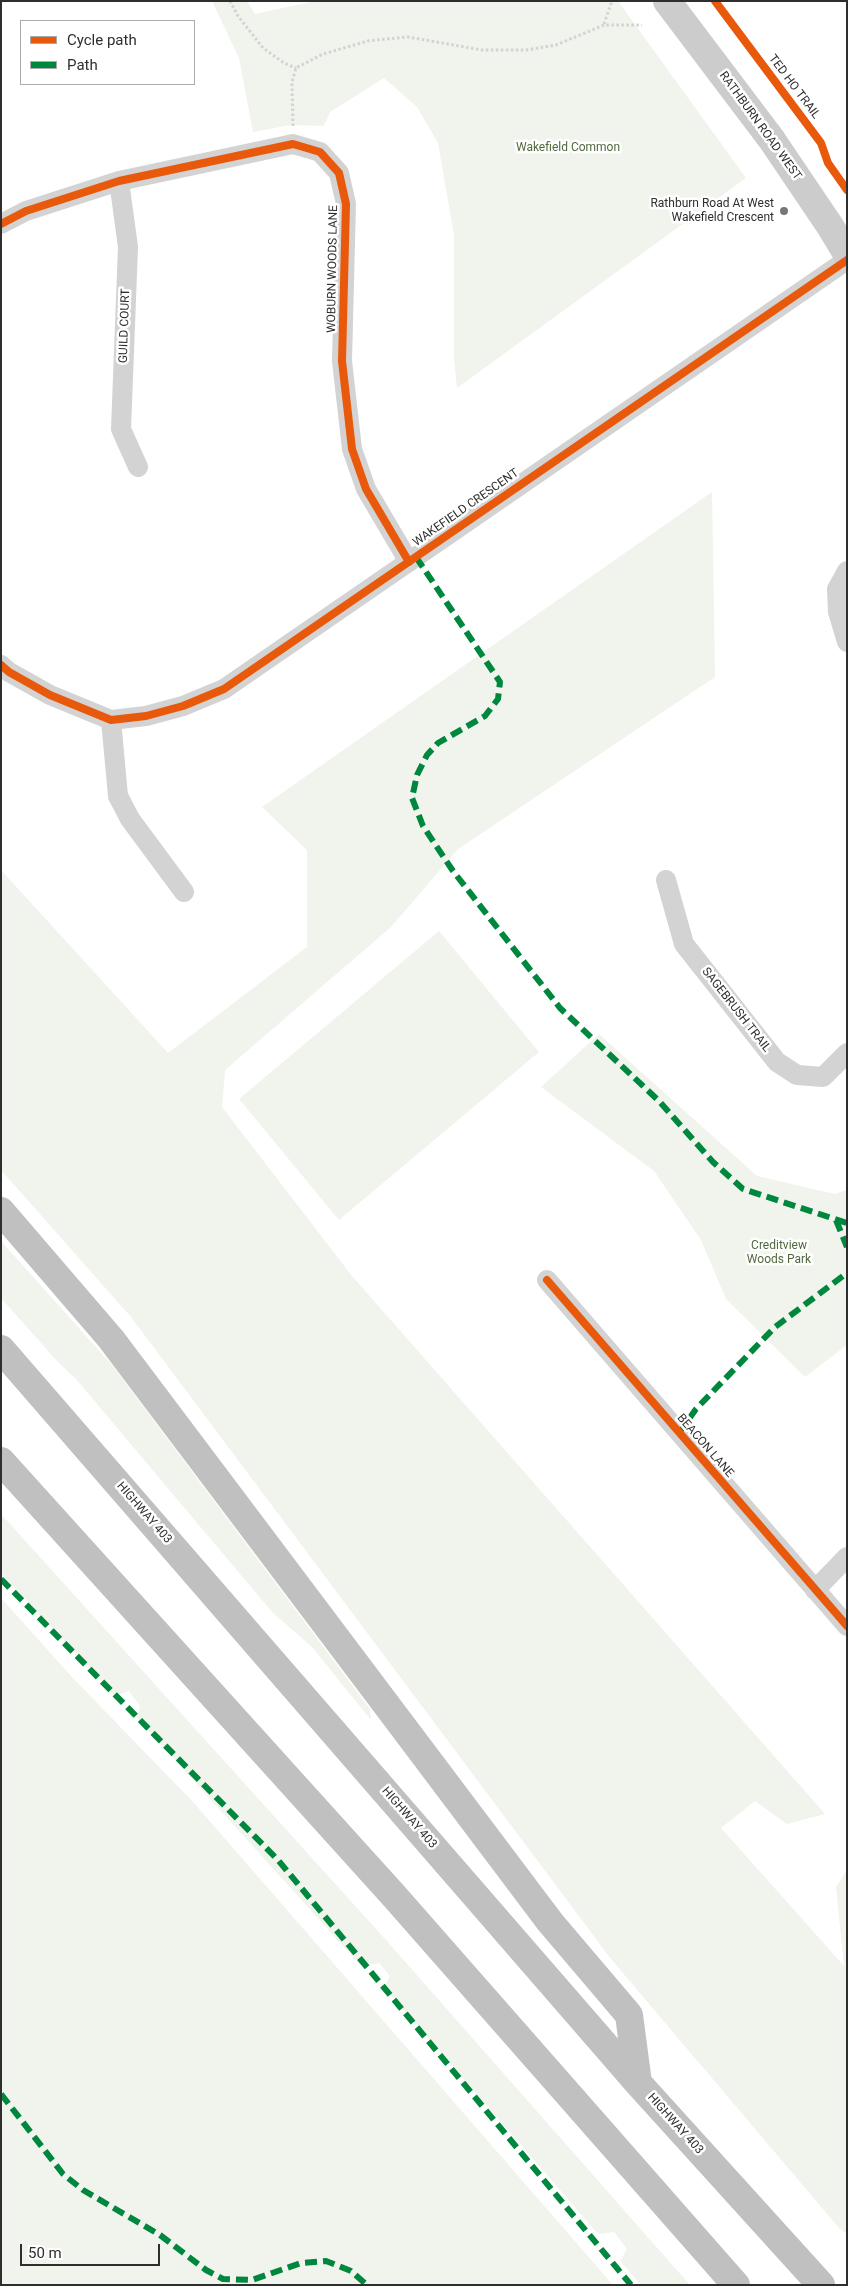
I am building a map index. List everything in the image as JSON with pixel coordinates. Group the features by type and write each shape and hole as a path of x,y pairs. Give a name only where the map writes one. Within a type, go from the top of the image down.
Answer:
{"highway":[{"path":"1,1211 111,1340 550,1922 629,2016 638,2083"},
{"name":"HIGHWAY 403","path":"1,1349 638,2083 821,2285"},
{"path":"1,1461 395,1897 736,2285"}],"street":[{"name":"RATHBURN ROAD WEST","path":"667,1 772,140 847,254"},
{"name":"WOBURN WOODS LANE","path":"1,224 26,211 118,181 293,144 320,152 339,173 346,204 342,361 352,449 366,490 409,562"},
{"name":"GUILD COURT","path":"118,181 128,246 121,429 138,467"},
{"name":"WAKEFIELD CRESCENT","path":"1,665 9,672 50,696 111,720 146,716 183,706 224,689 847,260"},
{"path":"847,571 837,589 838,612 847,642"},
{"path":"111,720 118,796 130,819 184,892"},
{"name":"SAGEBRUSH TRAIL","path":"666,880 684,944 777,1062 797,1074 822,1077 847,1052"},
{"name":"BEACON LANE","path":"547,1280 847,1626"},
{"path":"815,1590 847,1556"}],"path":[{"path":"230,1 238,16 262,48 284,63 296,68"},
{"path":"604,25 612,1"},
{"path":"293,144 292,82 296,68 323,54 368,41 408,37 482,50 526,50 556,45 604,25 642,25"}],"green space":[{"name":"Wakefield Common","path":"212,1 247,1 255,14 316,1 618,1 746,178 457,388 454,359 454,235 438,143 417,107 384,78 330,112 324,126 291,125 253,132 239,58"},
{"path":"712,492 715,677 458,849 391,927 225,1070 222,1107 352,1276 825,1814 787,1824 755,1801 721,1828 844,1966 836,1887 847,1870 847,2234 839,2228 611,1959 131,1317 1,1170 1,870 168,1053 307,947 307,850 262,807"},
{"path":"439,931 539,1052 339,1220 239,1099"},
{"name":"Creditview Woods Park","path":"599,1034 757,1176 835,1194 847,1190 847,1345 805,1377 726,1299 701,1240 654,1171 541,1087"},
{"path":"1,1241 112,1365 370,1709 371,1720 312,1647 272,1612 76,1379 57,1361 1,1298"},
{"path":"1,1514 386,1940 690,2285 641,2285 620,2261 627,2249 614,2232 598,2234 384,1987 390,1976 379,1963 361,1966 137,1718 140,1706 129,1691 115,1696 1,1573"},
{"path":"1,1598 72,1677 194,1803 613,2285 1,2285"}],"marked path":[{"path":"416,557 500,682 498,699 485,716 438,743 427,755 417,775 412,798 423,826 453,871 560,1008 659,1101 713,1162 743,1189 847,1223"},
{"path":"836,1220 847,1247"},
{"path":"679,1433 696,1409 775,1327 847,1273"},
{"path":"1,1579 278,1860 631,2285"},
{"path":"1,2094 63,2174 83,2190 160,2235 206,2270 223,2279 252,2280 301,2263 326,2261 351,2271 367,2285"}],"cycle path":[{"name":"TED HO TRAIL","path":"715,1 821,143 828,163 847,190"},
{"path":"1,224 26,211 119,181 293,144 320,152 339,173 346,204 342,361 352,449 366,489 409,562"},
{"path":"1,665 9,672 50,695 111,720 146,716 183,706 224,689 847,260"},
{"path":"547,1280 847,1626"}],"place":[{"name":"Rathburn Road At West Wakefield Crescent","path":"784,211"}]}
